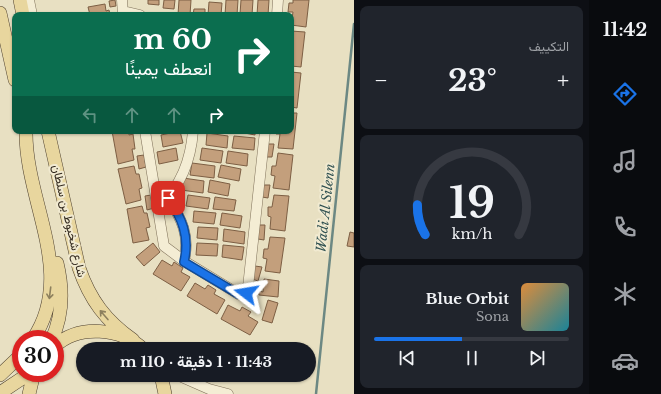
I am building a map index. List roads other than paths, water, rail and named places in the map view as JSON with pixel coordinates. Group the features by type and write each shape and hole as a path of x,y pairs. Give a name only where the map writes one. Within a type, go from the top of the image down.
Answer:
{"main road":[{"path":"20,0 22,12"},
{"path":"0,13 12,67"},
{"path":"26,134 28,160 49,255 51,276 48,307 39,330"},
{"name":"شارع شخبوط بن سلطان","path":"27,134 60,280 60,306 55,330"},
{"name":"شارع شخبوط بن سلطان","path":"49,134 84,284 101,313 116,328 133,340"},
{"path":"64,341 75,335 94,331 114,333 133,340"},
{"path":"0,375 12,364"},
{"path":"0,393 16,382"},
{"path":"28,394 31,382"},
{"path":"162,382 165,394"}],"street":[{"path":"29,0 31,12"},
{"path":"122,0 123,12"},
{"path":"277,12 278,0"},
{"path":"146,134 163,244 166,249 184,262 238,294 246,293 265,134"},
{"path":"158,205 168,198 177,185 189,155 192,134"},
{"path":"168,198 184,226 187,251 184,262"},
{"path":"193,382 228,394"}],"waterway":[{"name":"Wadi Al Silenn","path":"316,394 354,24"}]}
